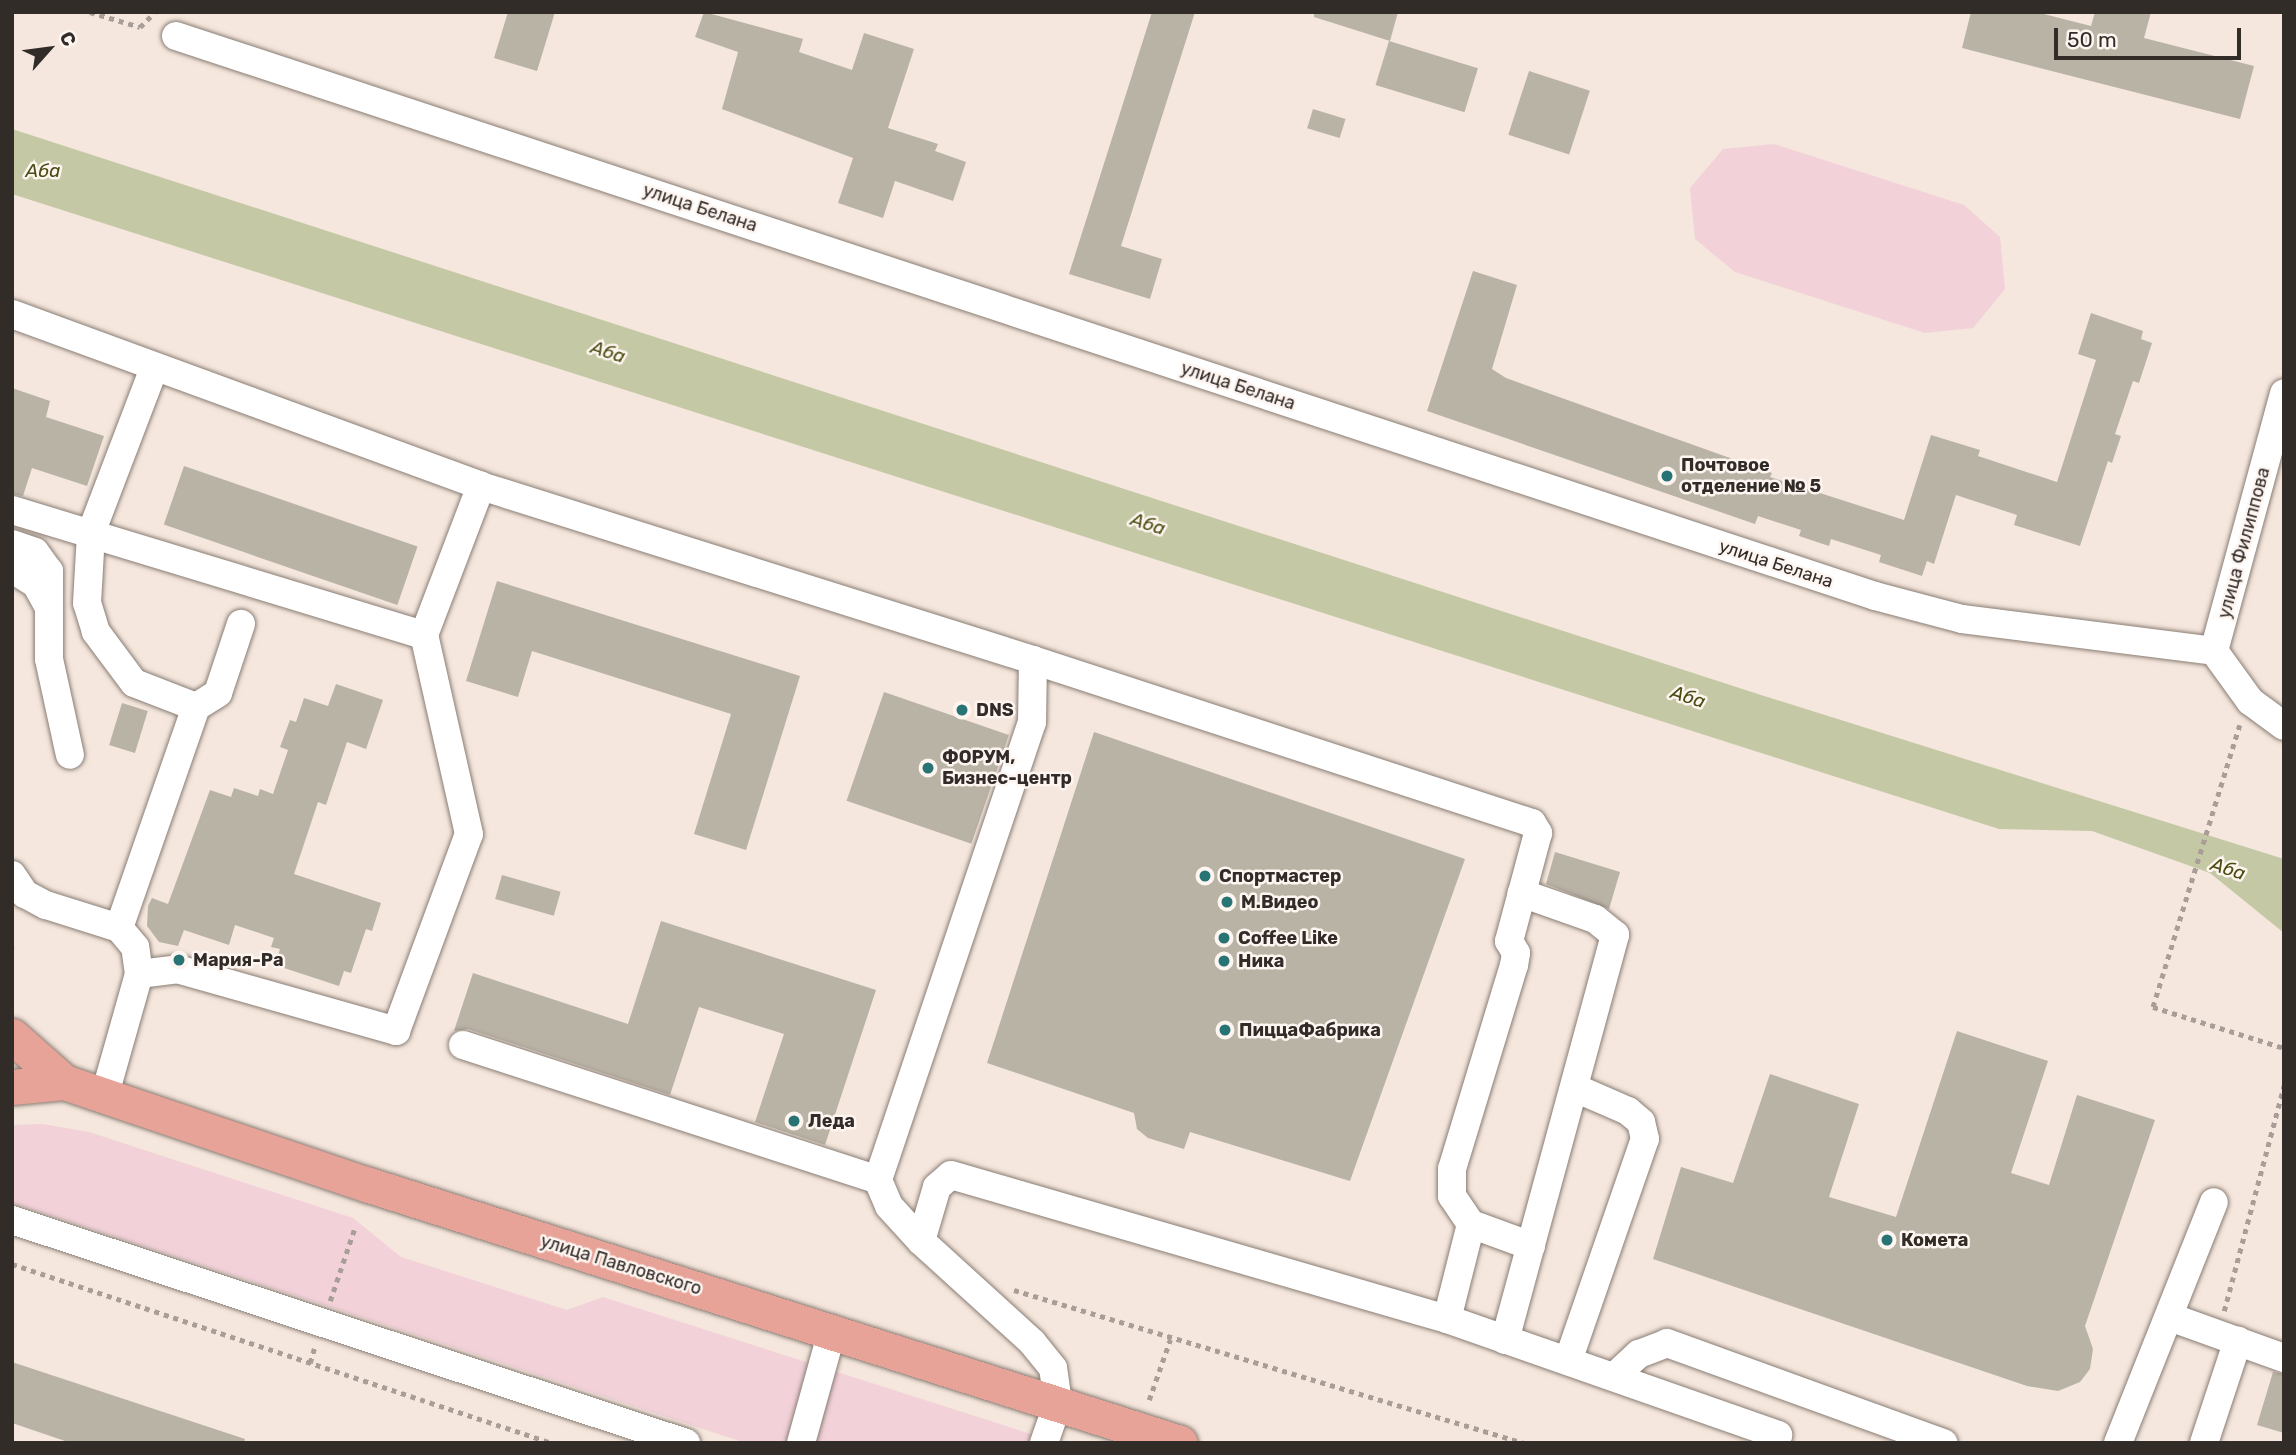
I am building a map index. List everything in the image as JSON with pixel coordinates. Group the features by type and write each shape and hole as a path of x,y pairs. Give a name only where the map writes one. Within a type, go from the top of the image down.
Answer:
{"main road":[{"name":"улица Павловского","path":"12,1036 64,1082"},
{"name":"улица Павловского","path":"12,1087 64,1082 105,1094 369,1185 1180,1443"}],"street":[{"name":"улица Белана","path":"176,36 1875,596 1962,619 2214,651"},
{"path":"12,314 481,486 1526,819 1538,834 1509,941 1516,953 1514,965 1452,1169 1451,1196 1471,1224 1531,1246"},
{"path":"154,368 91,533 87,603 96,632 134,683 196,707"},
{"name":"улица Филиппова","path":"2214,651 2284,393"},
{"path":"139,974 177,969 396,1031 469,834 424,635 481,486"},
{"path":"12,510 424,635"},
{"path":"12,544 35,552 49,571 49,659 70,755"},
{"path":"12,569 36,584 47,604"},
{"path":"119,928 196,707 218,693 241,624"},
{"path":"2214,651 2250,701 2284,726"},
{"path":"1033,660 1032,722 877,1180 889,1206 921,1241 1032,1342 1053,1368 1058,1403 1044,1443"},
{"path":"12,875 25,894 119,928 135,947 139,974 105,1094"},
{"path":"1505,1340 1615,934 1595,919 1521,893"},
{"path":"463,1045 877,1180"},
{"path":"1568,1361 1645,1139 1641,1122 1628,1111 1575,1088"},
{"path":"921,1241 937,1187 951,1175 969,1177 1447,1319 1783,1440"},
{"path":"2118,1443 2214,1202"},
{"path":"12,1220 686,1443"},
{"path":"1447,1319 1471,1224"},
{"path":"2170,1317 2284,1358"},
{"path":"801,1443 832,1331"},
{"path":"2204,1443 2228,1336"},
{"path":"1614,1377 1639,1354 1667,1343 1944,1443"}],"path":[{"path":"90,12 139,27 155,12"},
{"path":"2231,747 2153,1007 2284,1048"},
{"path":"2228,1336 2284,1085"},
{"path":"328,1305 354,1230"},
{"path":"12,1264 552,1443"},
{"path":"1004,1287 1170,1340 1524,1443"},
{"path":"1149,1400 1170,1340"}],"shaded area":[{"path":"1774,144 1964,205 2000,237 2005,289 1973,328 1925,333 1735,272 1695,239 1690,188 1723,149"},
{"path":"42,1124 89,1132 353,1218 401,1257 567,1310 603,1297 1059,1443 746,1443 12,1203 12,1125"}],"water":[{"name":"Аба","path":"12,129 1761,695 2284,859 2284,933 2210,873 2092,831 1999,829 12,194"}],"building":[{"path":"508,12 555,12 537,71 494,58"},
{"path":"704,12 803,39 799,52 852,70 864,33 914,49 888,128 938,144 935,151 966,162 953,201 895,181 883,218 838,203 853,158 722,109 738,52 695,37"},
{"path":"1152,12 1195,12 1121,246 1162,259 1150,299 1069,274"},
{"path":"1314,12 1398,12 1390,41 1314,17"},
{"path":"1971,12 2036,12 2091,26 2095,12 2151,12 2144,38 2254,66 2240,119 1962,48"},
{"path":"1389,41 1478,68 1464,112 1376,85"},
{"path":"1529,71 1590,91 1569,154 1508,135"},
{"path":"1313,109 1346,119 1340,138 1307,128"},
{"path":"1473,271 1517,285 1492,369 1506,378 1772,473 1770,477 1904,520 1931,435 1980,450 1978,456 2057,482 2096,360 2078,354 2091,313 2143,331 2141,339 2152,343 2139,383 2133,381 2115,434 2121,436 2112,463 2108,461 2080,546 2014,525 2017,515 1956,495 1934,564 1927,561 1922,576 1879,562 1881,555 1831,539 1829,546 1799,536 1801,530 1758,516 1755,524 1427,411"},
{"path":"12,388 50,401 46,417 104,436 87,486 32,468 23,496 12,494"},
{"path":"184,466 418,546 397,605 164,525"},
{"path":"497,581 800,676 746,850 694,834 731,714 532,651 518,697 466,681"},
{"path":"336,684 383,700 366,749 347,742 326,805 318,802 294,874 381,903 372,931 366,929 351,973 344,971 339,986 275,965 280,949 271,947 274,938 235,925 229,945 184,930 178,946 159,942 147,926 148,906 152,898 168,904 210,790 231,797 234,788 258,796 260,789 273,794 288,750 280,747 290,720 296,722 304,698 328,706"},
{"name":"ФОРУМ, Бизнес-центр","path":"884,692 1009,735 971,844 847,801"},
{"path":"122,703 148,711 135,753 109,745"},
{"name":"Ника","path":"1094,732 1465,859 1350,1181 1190,1132 1184,1149 1148,1138 1137,1129 1134,1113 987,1063"},
{"path":"1555,852 1620,872 1609,909 1546,884"},
{"path":"502,875 561,892 554,916 495,899"},
{"path":"661,921 876,990 825,1145 755,1122 784,1034 699,1007 670,1095 468,1029 454,1031 473,973 628,1024"},
{"name":"Комета","path":"1957,1031 2048,1061 2011,1173 2049,1185 2077,1095 2155,1120 2085,1326 2093,1349 2090,1369 2080,1382 2058,1391 2027,1386 1653,1259 1681,1167 1733,1183 1770,1074 1859,1104 1829,1197 1896,1217"},
{"path":"12,1362 245,1439 244,1443 71,1443 12,1423"},
{"path":"2273,1372 2284,1374 2284,1433 2257,1425"}],"place":[{"name":"Почтовое отделение № 5","path":"1667,476"},
{"name":"DNS","path":"962,710"},
{"name":"ФОРУМ, Бизнес-центр","path":"928,768"},
{"name":"Спортмастер","path":"1205,876"},
{"name":"М.Видео","path":"1227,902"},
{"name":"Coffee Like","path":"1224,938"},
{"name":"Мария-Ра","path":"179,960"},
{"name":"Ника","path":"1224,961"},
{"name":"ПиццаФабрика","path":"1225,1030"},
{"name":"Леда","path":"794,1121"},
{"name":"Комета","path":"1887,1240"}]}
